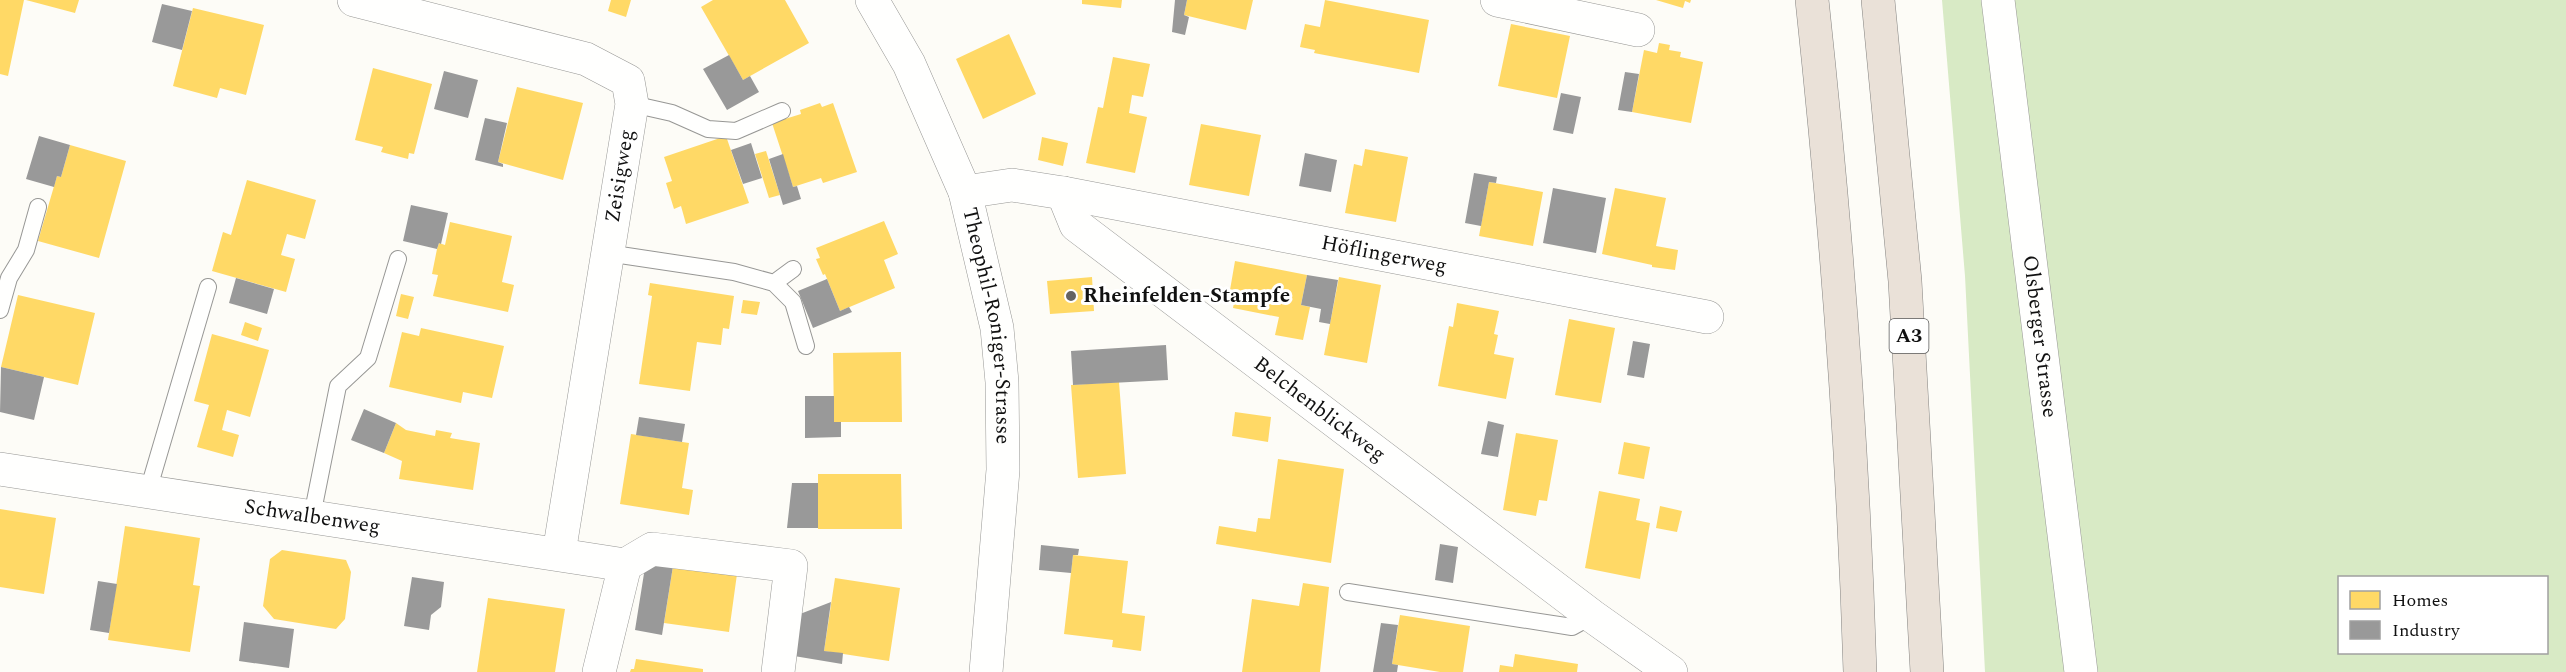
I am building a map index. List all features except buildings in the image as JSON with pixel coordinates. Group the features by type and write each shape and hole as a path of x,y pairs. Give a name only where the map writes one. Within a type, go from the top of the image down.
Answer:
{"highway":[{"path":"1812,0 1840,292 1854,515 1860,672"},
{"name":"A3","path":"1878,0 1905,281 1927,672"}],"street":[{"name":"Zeisigweg","path":"354,0 586,58 628,81 632,104 559,553"},
{"name":"Theophil-Roniger-Strasse","path":"872,0 909,64 965,192 997,328 1002,382 1003,470 986,672"},
{"path":"1497,0 1638,30"},
{"name":"Olsberger Strasse","path":"1998,0 2081,672"},
{"path":"965,192 1012,185 1063,193"},
{"name":"Höflingerweg","path":"1063,193 1707,317"},
{"name":"Belchenblickweg","path":"1063,193 1076,225 1592,616 1671,672"},
{"name":"Schwalbenweg","path":"0,469 559,553 625,565"},
{"path":"599,672 625,565 652,549 791,566 778,672"}],"lane":[{"path":"632,104 672,113 708,129 735,131 782,111"},
{"path":"0,310 9,278 26,250 38,207"},
{"path":"607,254 734,272 774,283 793,303 806,346"},
{"path":"312,516 338,386 368,358 398,259"},
{"path":"774,283 793,268"},
{"path":"148,491 208,287"},
{"path":"1347,592 1572,627 1592,616"}],"green space":[{"path":"1942,0 2566,0 2566,672 1985,672 1965,276"}],"place":[{"name":"Rheinfelden-Stampfe","path":"1071,296"}]}
